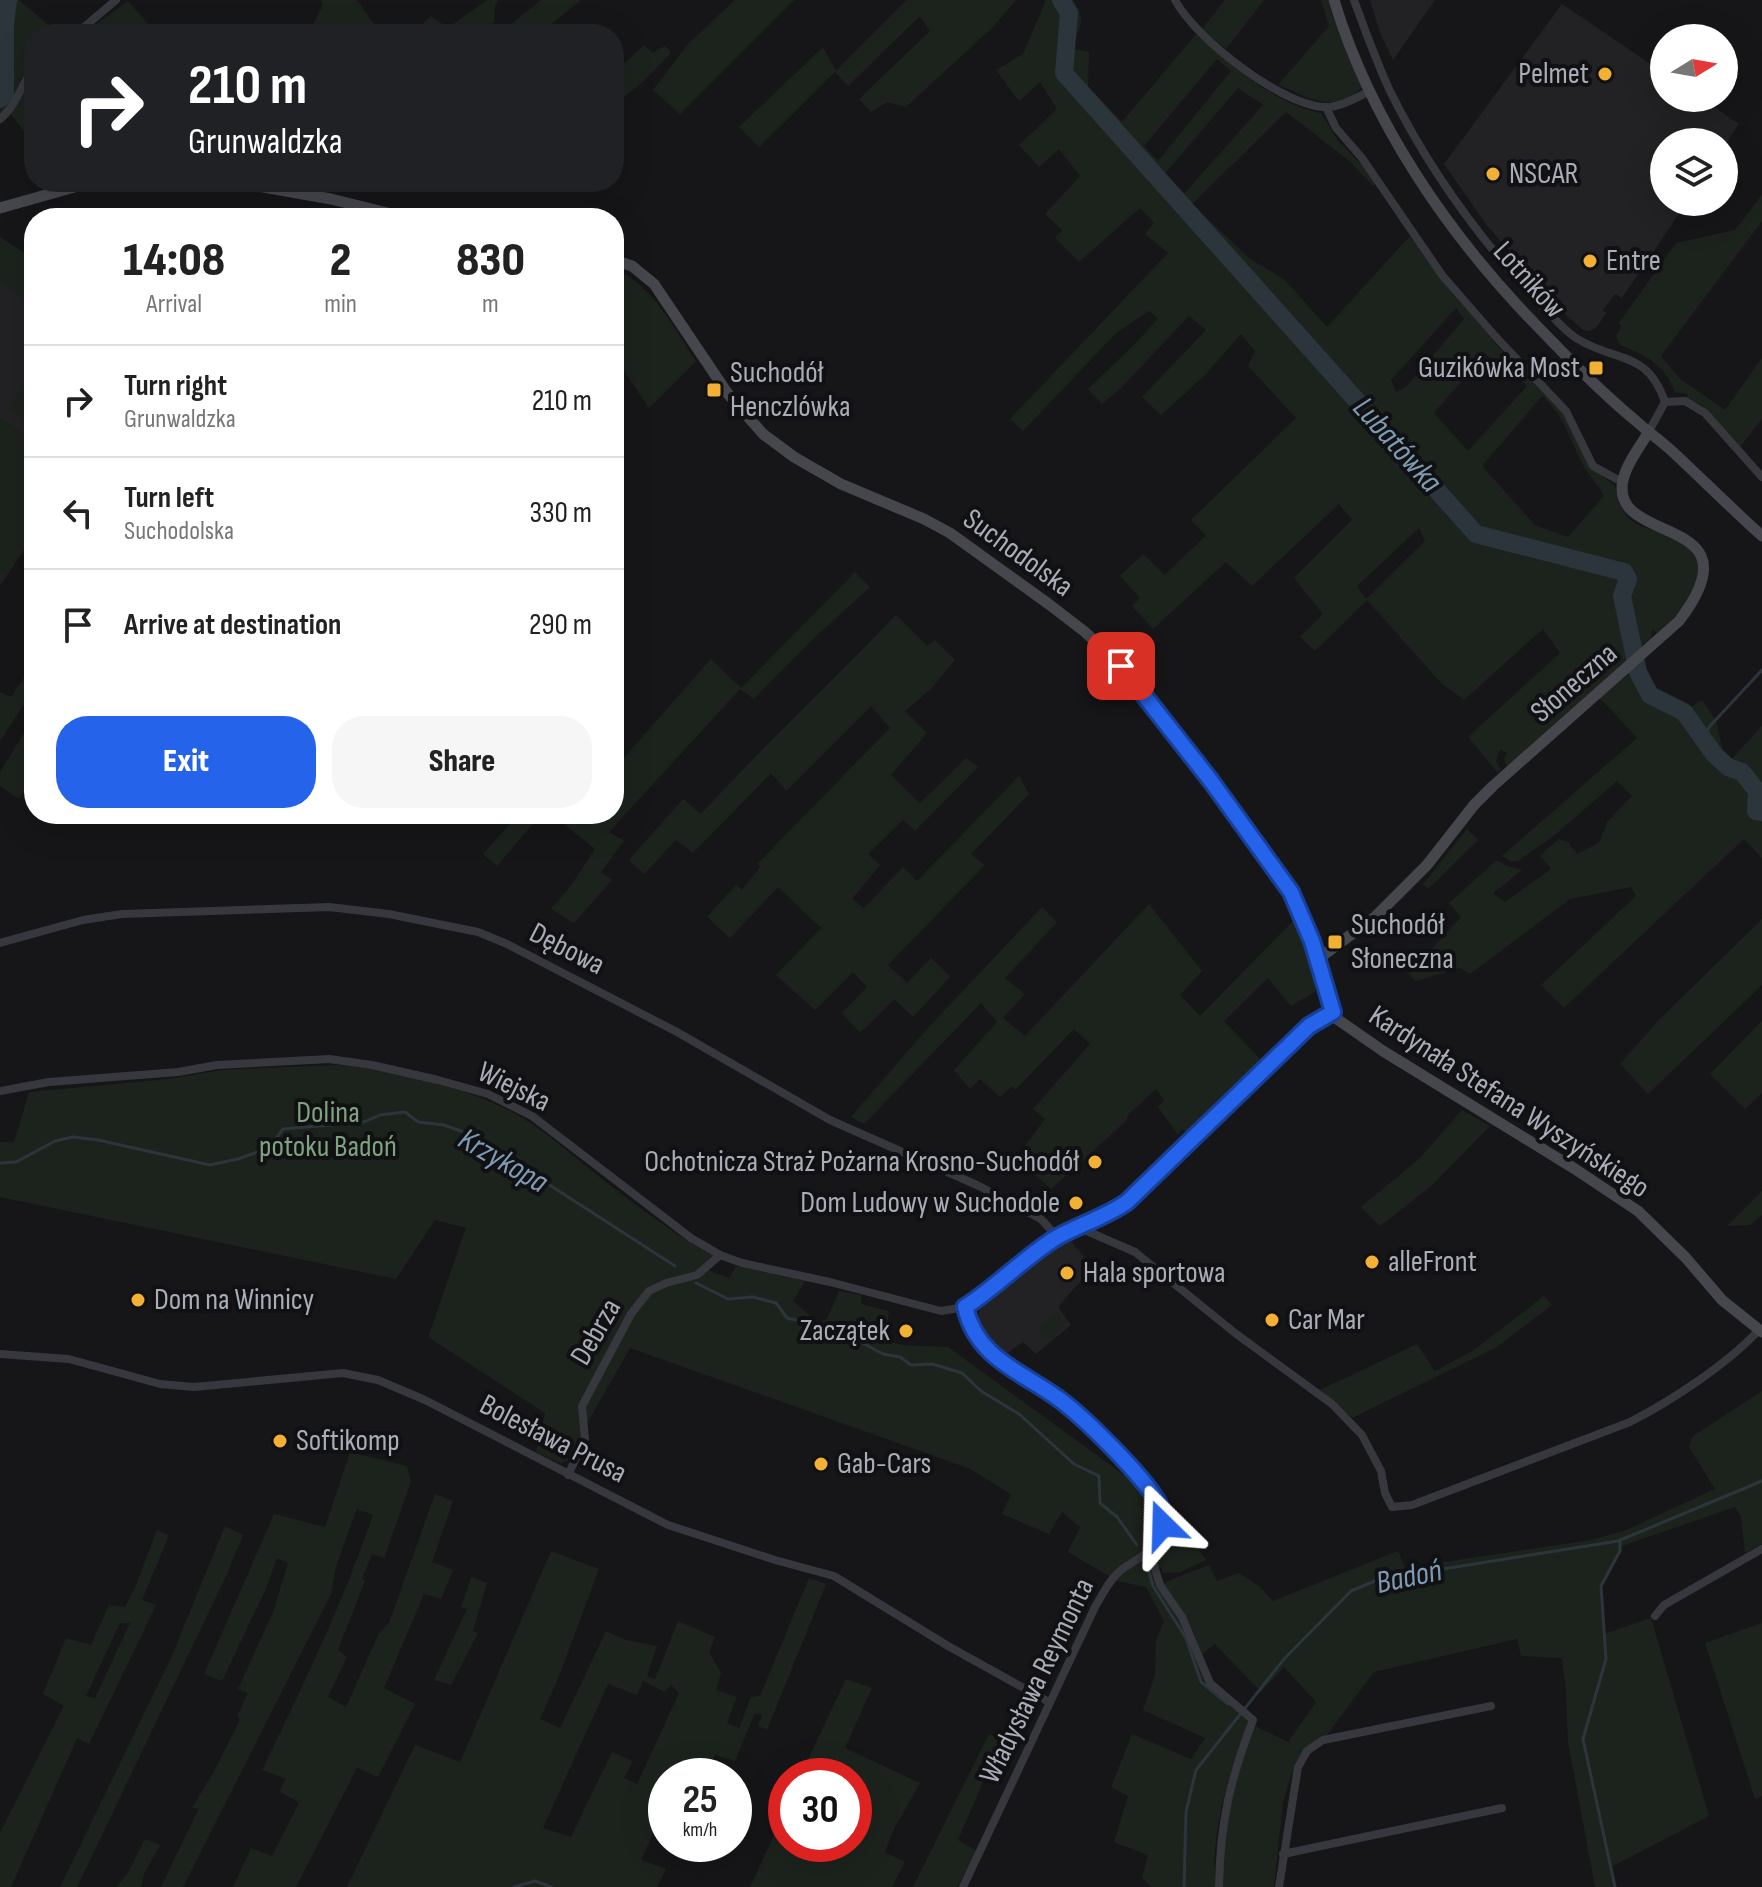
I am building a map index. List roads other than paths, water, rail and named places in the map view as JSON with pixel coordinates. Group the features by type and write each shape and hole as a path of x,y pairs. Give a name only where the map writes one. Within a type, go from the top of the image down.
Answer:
{"street":[{"path":"88,24 116,0"},
{"path":"1175,0 1195,27 1239,65 1268,85 1297,99 1335,107 1370,91"},
{"name":"Lotników","path":"1334,0 1370,91 1409,161 1437,205 1487,270 1538,328 1762,536"},
{"path":"1326,107 1336,128 1362,158 1442,275 1566,411 1593,466 1622,482 1665,402 1657,380 1645,367 1576,338 1525,287 1479,234 1451,196 1407,123 1385,79 1354,0"},
{"path":"0,119 6,115 24,80"},
{"path":"0,208 57,192"},
{"path":"295,192 365,208"},
{"name":"Suchodolska","path":"624,263 654,284 728,394 763,434 794,457 841,484 950,533 1072,622 1121,666 1211,781 1285,883 1304,918 1333,1012"},
{"path":"1665,402 1685,401 1705,413 1762,477"},
{"name":"Słoneczna","path":"1318,959 1350,937 1401,893 1474,805 1648,650 1699,600 1711,570 1702,546 1681,532 1648,522 1631,508 1623,493 1622,482"},
{"name":"Dębowa","path":"0,943 112,915 329,907 478,932 677,1032 830,1120 979,1186 1041,1219 1057,1237"},
{"path":"1219,1887 1222,1820 1233,1774 1253,1720 1210,1683 1182,1617 1160,1585 1150,1553 1162,1532 1164,1518 1159,1503 1109,1446 1060,1400 1015,1372 981,1344 972,1330 965,1307 994,1288 1057,1237 1110,1214 1127,1202 1309,1026 1333,1012"},
{"name":"Kardynała Stefana Wyszyńskiego","path":"1333,1012 1337,1019 1383,1051 1638,1211 1686,1258 1722,1300 1760,1332"},
{"name":"Wiejska","path":"0,1091 49,1082 178,1072 217,1065 329,1059 372,1065 488,1094 532,1116 617,1184 691,1238 720,1255 918,1307 941,1311 965,1307"},
{"path":"1080,1228 1135,1252 1235,1333 1332,1404 1362,1435 1381,1471 1385,1493 1392,1507 1412,1505 1630,1422 1658,1407 1760,1332"},
{"name":"Debrza","path":"568,1475 585,1439 582,1406 631,1314 649,1291 697,1275 720,1255"},
{"name":"Bolesława Prusa","path":"0,1354 69,1359 160,1384 194,1387 343,1373 378,1380 425,1400 668,1525 834,1576 948,1646 1049,1702"},
{"path":"1655,1616 1664,1605 1762,1549"},
{"name":"Władysława Reymonta","path":"963,1887 1002,1809 1049,1702 1110,1582 1121,1570 1150,1553"},
{"path":"1279,1887 1298,1767 1307,1751 1323,1740 1491,1706"},
{"path":"1283,1854 1502,1808"}],"waterway":[{"name":"Lubatówka","path":"0,99 5,94 8,0"},
{"name":"Lubatówka","path":"1061,0 1069,13 1064,73 1476,534 1624,572 1628,579 1622,596 1638,672 1650,695 1684,712 1714,754 1728,767 1742,772 1757,791 1756,811 1762,812"},
{"path":"1702,738 1762,670"},
{"name":"Krzykopa","path":"0,1163 16,1162 55,1141 73,1137 210,1165 269,1148 283,1129 364,1122 380,1115 405,1112 418,1122 461,1131 675,1266"},
{"name":"Krzykopa","path":"696,1283 728,1299 753,1297 776,1303 787,1318 836,1329 883,1354 900,1357 911,1365 932,1364 962,1373 981,1391 1019,1414 1074,1464 1099,1476 1100,1503 1117,1517 1137,1545"},
{"name":"Badoń","path":"1184,1887 1186,1812 1196,1770 1284,1659 1351,1591 1380,1579 1618,1541 1762,1481"},
{"path":"1615,1887 1583,1739 1606,1659 1601,1586 1620,1551 1620,1540"},
{"name":"Krzykopa","path":"1146,1561 1153,1586 1186,1638 1201,1682 1228,1704"},
{"path":"514,1887 535,1881 551,1887"}],"place":[{"name":"Pelmet","path":"1605,74"},
{"name":"NSCAR","path":"1493,174"},
{"name":"Entre","path":"1590,261"},
{"name":"Guzikówka Most","path":"1596,368"},
{"name":"Suchodół Henczlówka","path":"714,390"},
{"name":"Suchodół Słoneczna","path":"1335,942"},
{"name":"Ochotnicza Straż Pożarna Krosno-Suchodół","path":"1095,1162"},
{"name":"Dom Ludowy w Suchodole","path":"1076,1203"},
{"name":"alleFront","path":"1372,1262"},
{"name":"Hala sportowa","path":"1067,1273"},
{"name":"Dom na Winnicy","path":"138,1300"},
{"name":"Car Mar","path":"1272,1320"},
{"name":"Zaczątek","path":"906,1331"},
{"name":"Softikomp","path":"280,1441"},
{"name":"Gab-Cars","path":"821,1464"}],"park label":[{"name":"Dolina potoku Badoń","path":"328,1130"}]}
